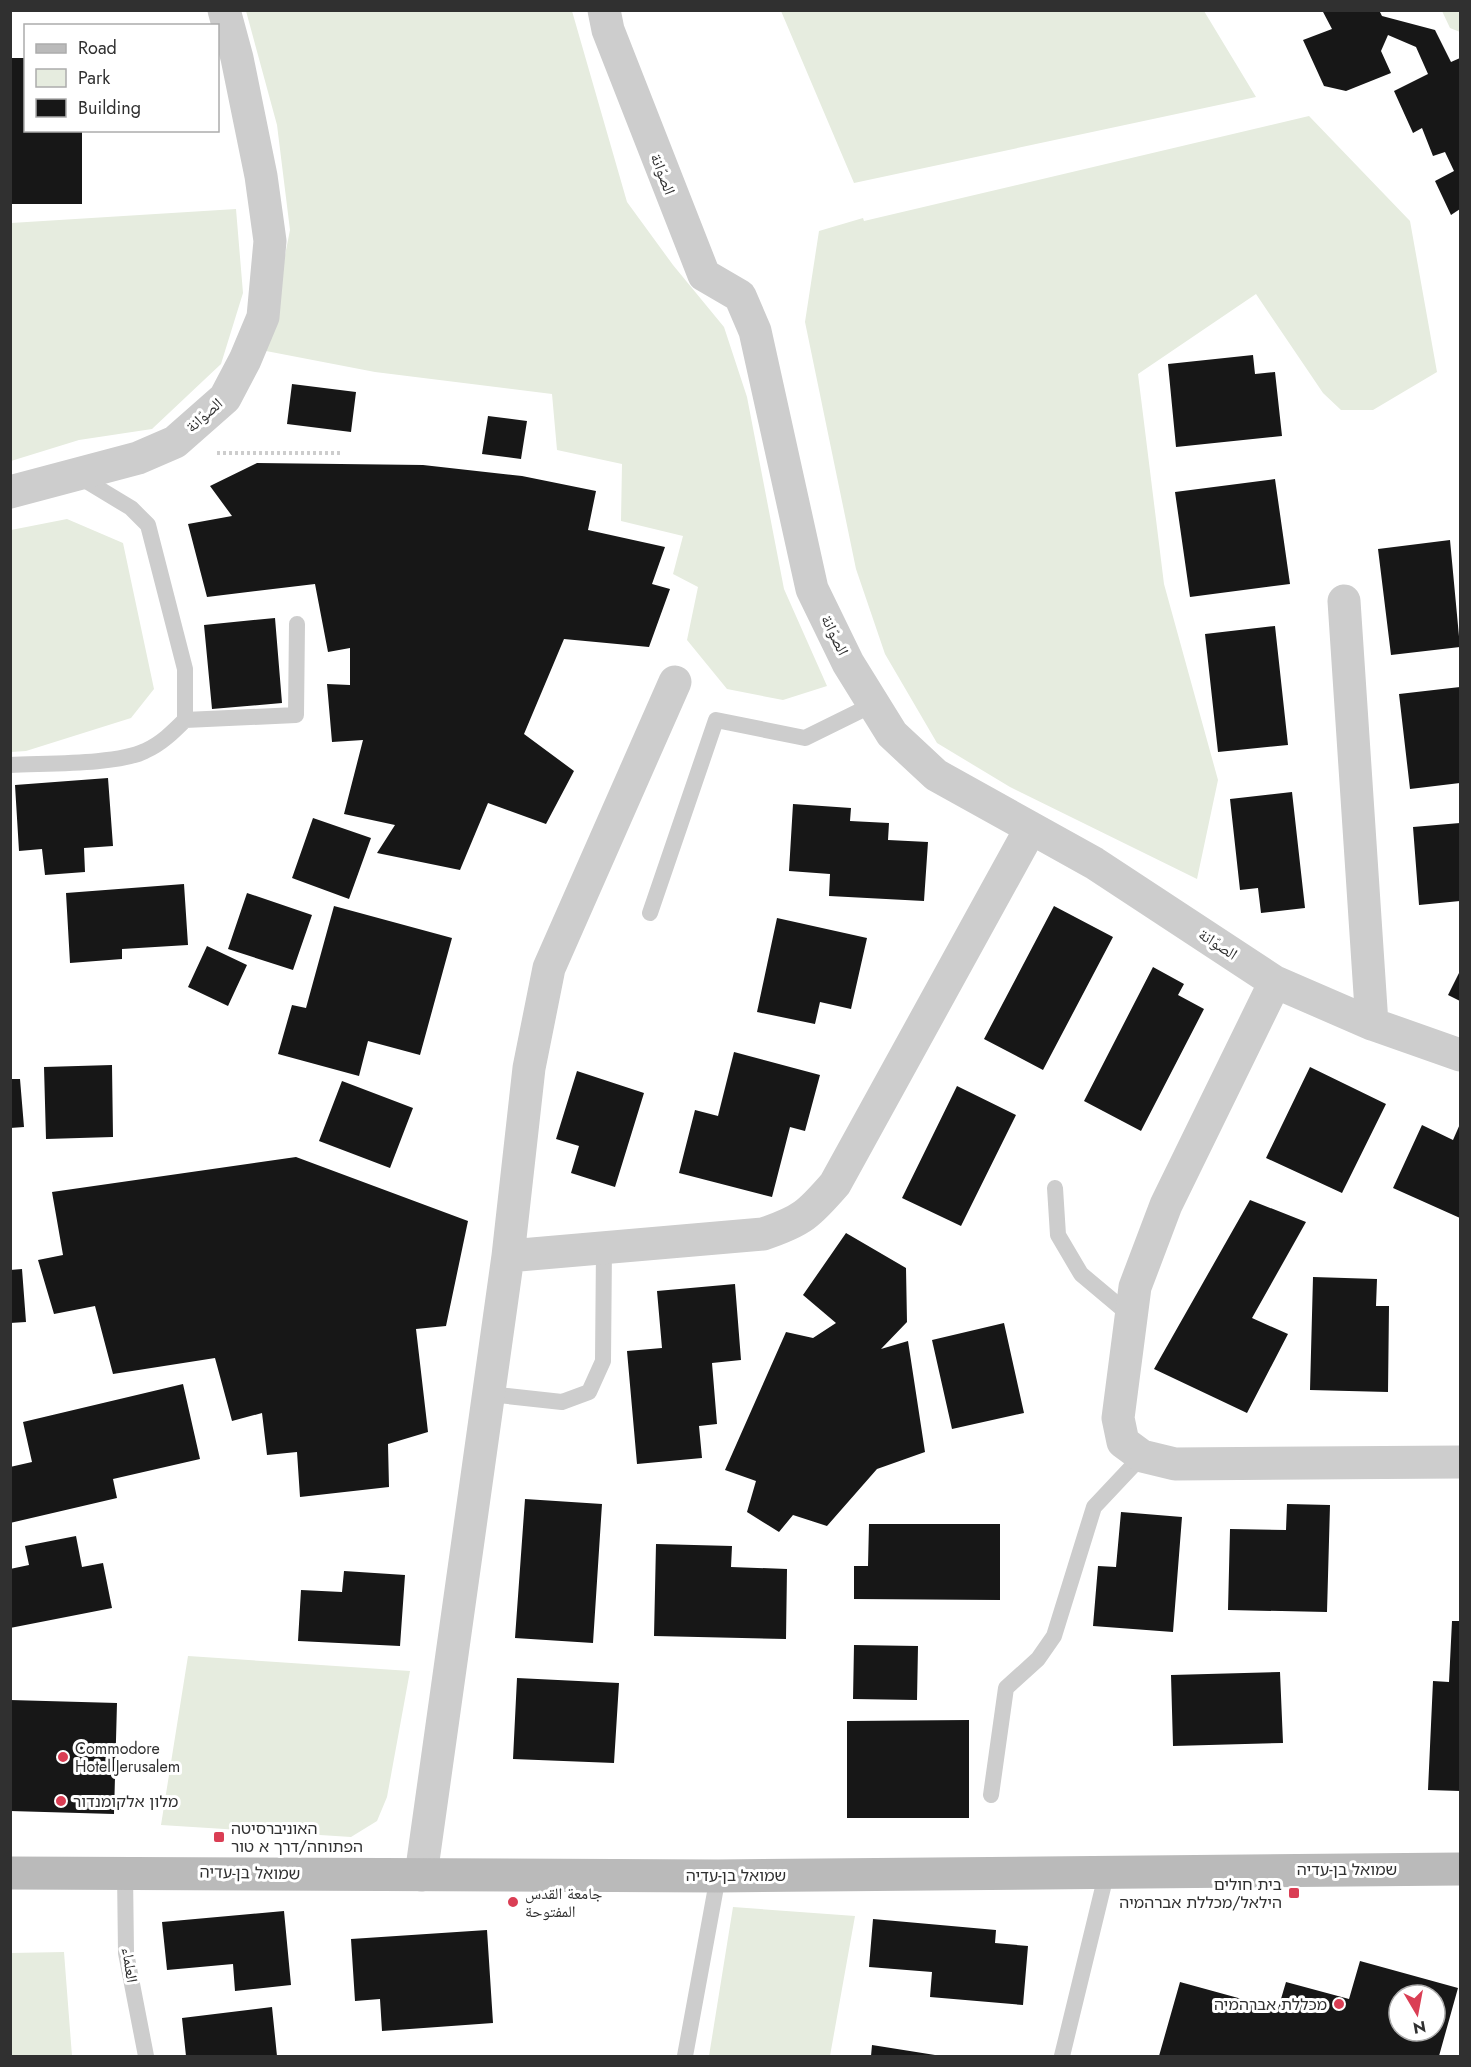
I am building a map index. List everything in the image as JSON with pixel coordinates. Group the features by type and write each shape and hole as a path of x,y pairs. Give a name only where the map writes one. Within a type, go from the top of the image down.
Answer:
{"street":[{"name":"الصوّانة","path":"10,492 138,458 175,442 225,398 245,360 263,317 270,241 261,176 237,58 224,10"},
{"name":"الصوّانة","path":"604,10 608,30 704,275 740,296 754,331 812,589 848,663 892,735 936,775 1094,863 1275,982 1372,1024 1461,1055"},
{"path":"1344,601 1372,1024"},
{"path":"421,1875 508,1256 529,1068 549,968 675,682"},
{"path":"508,1256 763,1234 785,1227 809,1214 835,1184 1031,828"},
{"path":"1275,982 1166,1205 1135,1287 1118,1418 1123,1442 1142,1456 1175,1464 1461,1462"},
{"name":"שמואל בן-עדיה","path":"10,1873 718,1876 1461,1869"}],"lane":[{"path":"74,474 131,508 148,525 185,669 185,720"},
{"path":"10,765 96,761 143,753 164,741 185,720 296,715 297,624"},
{"path":"650,913 716,720 805,738 873,704"},
{"path":"1055,1188 1058,1235 1081,1274 1131,1316"},
{"path":"489,1394 562,1402 589,1392 603,1361 604,1248"},
{"path":"991,1795 1006,1688 1038,1659 1054,1636 1094,1507 1142,1456"},
{"path":"1062,2056 1107,1871"},
{"name":"العلماء","path":"125,1872 126,1953 146,2056"},
{"path":"685,2056 718,1876"}],"path":[{"path":"197,422 208,453 340,453"}],"green space":[{"path":"246,11 572,11 627,202 673,265 724,327 747,397 784,589 827,686 783,700 727,689 687,640 698,587 673,574 683,536 621,521 622,464 557,450 552,394 375,372 266,351 290,230 277,125"},
{"path":"781,11 1204,11 1256,97 854,183"},
{"path":"1442,11 1460,11 1460,32 1450,28"},
{"path":"1309,116 1410,221 1437,372 1373,410 1341,410 1323,393 1256,294 1138,374 1164,584 1218,780 1197,879 1010,787 937,743 885,654 856,569 805,322 819,231 863,218 864,221"},
{"path":"236,209 243,293 221,364 152,429 79,440 11,461 11,223"},
{"path":"67,519 123,543 154,689 131,718 26,751 11,752 11,530"},
{"path":"188,1656 410,1671 387,1797 377,1821 351,1837 161,1825"},
{"path":"733,1907 855,1916 830,2056 709,2056"},
{"path":"64,1952 72,2056 11,2056 11,1953"}],"building":[{"path":"1322,10 1379,10 1382,16 1435,30 1451,62 1460,58 1460,209 1451,215 1435,181 1454,171 1445,152 1433,156 1422,128 1413,133 1394,91 1428,74 1416,47 1388,35 1381,51 1391,73 1346,91 1324,86 1303,40 1332,29"},
{"path":"10,58 24,58 24,132 82,132 82,204 10,204"},
{"path":"1253,355 1255,374 1275,372 1282,436 1176,447 1168,364"},
{"path":"292,384 356,392 351,432 287,424"},
{"path":"488,416 527,421 521,459 482,454"},
{"path":"257,463 423,465 522,476 596,491 588,530 665,547 652,584 670,589 649,647 564,639 524,734 574,771 546,824 488,803 460,870 377,853 395,825 344,814 363,740 332,742 327,684 350,685 350,648 328,652 315,584 207,597 188,524 232,516 210,486"},
{"path":"1275,479 1290,584 1190,597 1175,492"},
{"path":"1450,540 1460,647 1391,655 1378,549"},
{"path":"275,618 282,703 212,709 204,625"},
{"path":"1275,626 1288,745 1218,752 1205,634"},
{"path":"1460,687 1460,783 1410,789 1399,694"},
{"path":"108,778 113,846 84,848 85,872 45,875 42,849 19,851 15,785"},
{"path":"1292,792 1305,908 1261,913 1258,888 1240,890 1230,799"},
{"path":"793,804 851,808 850,821 889,823 888,840 928,842 924,901 829,896 830,874 789,871"},
{"path":"313,818 371,838 349,899 292,878"},
{"path":"1460,823 1460,901 1419,905 1413,827"},
{"path":"184,884 188,945 122,949 122,959 70,963 66,893"},
{"path":"247,893 312,915 293,970 228,949"},
{"path":"334,906 452,938 420,1055 368,1041 359,1076 278,1054 292,1005 306,1008"},
{"path":"1054,906 1113,937 1043,1070 984,1039"},
{"path":"777,918 867,938 851,1009 820,1002 815,1024 757,1012"},
{"path":"207,946 247,965 228,1006 188,987"},
{"path":"1153,967 1184,984 1178,995 1204,1009 1141,1131 1084,1101"},
{"path":"1460,971 1460,1001 1448,995"},
{"path":"734,1052 820,1075 805,1131 790,1127 772,1197 679,1173 695,1110 718,1116"},
{"path":"112,1065 113,1137 46,1139 44,1067"},
{"path":"1310,1067 1386,1104 1342,1193 1266,1158"},
{"path":"577,1071 644,1093 615,1187 571,1173 579,1146 556,1139"},
{"path":"10,1079 20,1079 24,1127 10,1128"},
{"path":"342,1081 413,1108 390,1168 319,1141"},
{"path":"957,1086 1016,1115 961,1226 902,1198"},
{"path":"1460,1124 1460,1218 1393,1188 1422,1125 1453,1140"},
{"path":"296,1157 468,1221 446,1326 416,1329 428,1432 388,1444 389,1487 300,1497 297,1452 267,1455 262,1413 232,1421 215,1358 113,1374 95,1306 54,1314 38,1260 63,1255 52,1192"},
{"path":"1250,1200 1306,1222 1252,1318 1288,1334 1247,1413 1154,1369"},
{"path":"846,1233 906,1268 907,1322 881,1349 908,1341 925,1452 877,1469 827,1526 793,1515 779,1532 747,1512 756,1481 725,1470 786,1332 813,1338 836,1323 803,1295"},
{"path":"22,1269 26,1322 10,1323 10,1270"},
{"path":"1313,1277 1377,1279 1376,1306 1389,1306 1388,1392 1310,1390"},
{"path":"735,1284 741,1360 712,1363 717,1424 699,1426 702,1458 637,1464 627,1351 662,1348 657,1291"},
{"path":"1004,1323 1024,1413 952,1429 932,1340"},
{"path":"183,1384 200,1459 113,1479 117,1498 10,1523 10,1467 32,1462 23,1422"},
{"path":"525,1499 602,1504 593,1643 515,1638"},
{"path":"1287,1504 1330,1505 1327,1612 1228,1610 1230,1529 1286,1530"},
{"path":"1121,1512 1182,1517 1173,1632 1093,1626 1098,1566 1116,1567"},
{"path":"869,1524 1000,1524 1000,1600 854,1599 854,1566 868,1566"},
{"path":"76,1536 82,1567 103,1563 112,1608 10,1628 10,1569 29,1565 25,1546"},
{"path":"656,1544 732,1546 731,1567 787,1569 786,1639 654,1636"},
{"path":"344,1571 405,1575 400,1646 298,1641 301,1590 342,1592"},
{"path":"1452,1621 1460,1621 1460,1791 1428,1790 1433,1681 1449,1682"},
{"path":"854,1645 918,1646 917,1700 853,1699"},
{"path":"1280,1672 1283,1743 1173,1746 1171,1675"},
{"path":"517,1678 619,1683 614,1763 513,1759"},
{"name":"Commodore Hotel Jerusalem","path":"10,1700 117,1703 114,1814 10,1811"},
{"path":"969,1720 969,1818 847,1818 847,1721"},
{"path":"284,1911 291,1985 235,1991 233,1964 167,1970 162,1922"},
{"path":"873,1919 996,1930 995,1943 1028,1946 1023,2005 930,1997 932,1972 869,1967"},
{"path":"487,1930 493,2023 382,2031 380,1999 355,2001 351,1939"},
{"name":"מכללת אברהמיה","path":"1360,1961 1440,1983 1387,1983 1387,2043 1443,2043 1439,2056 1159,2056 1180,1982 1278,2009 1286,1982 1349,1999"},
{"name":"מכללת אברהמיה","path":"1447,1985 1458,1988 1447,2027"},
{"path":"272,2007 277,2056 186,2056 182,2018"},
{"path":"872,2045 935,2055 935,2056 871,2056"}],"place":[{"name":"Commodore Hotel Jerusalem","path":"63,1757"},
{"name":"מלון אלקומנדור","path":"61,1801"},
{"name":"האוניברסיטה הפתוחה/דרך א טור","path":"219,1837"},
{"name":"בית חולים הילאל/מכללת אברהמיה","path":"1294,1893"},
{"name":"جامعة القدس المفتوحة","path":"513,1902"},
{"name":"מכללת אברהמיה","path":"1339,2004"}]}
